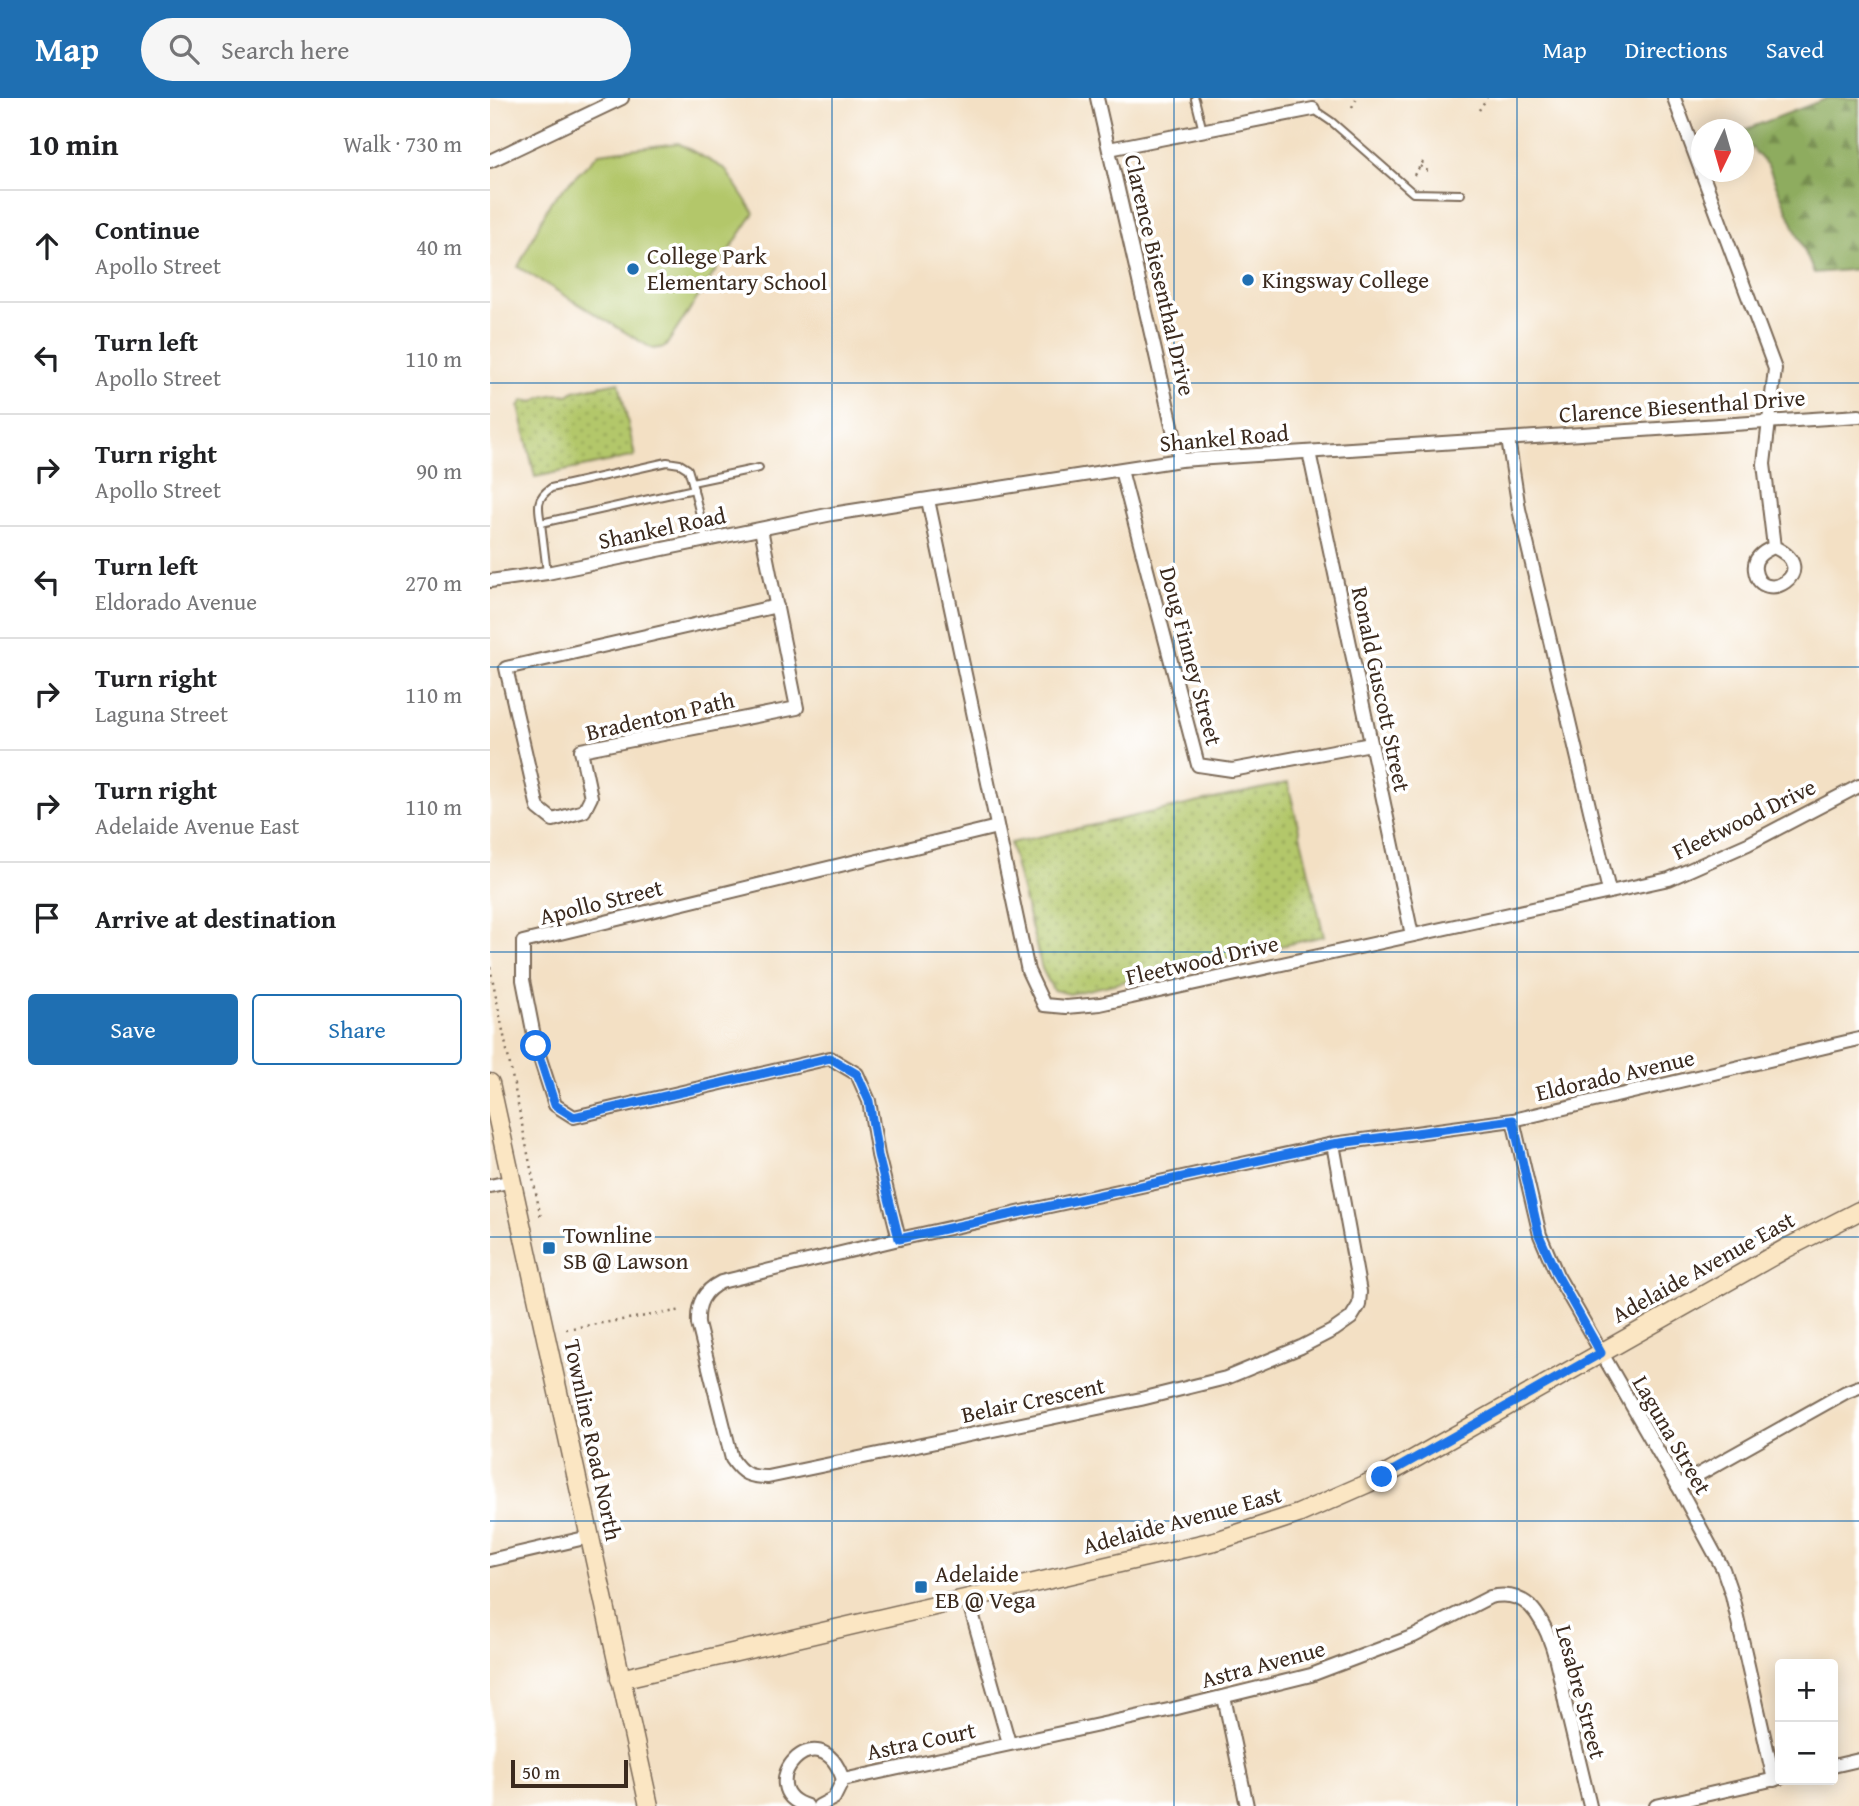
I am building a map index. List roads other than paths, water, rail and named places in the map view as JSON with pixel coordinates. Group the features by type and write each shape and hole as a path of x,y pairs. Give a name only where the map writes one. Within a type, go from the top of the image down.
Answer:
{"main road":[{"name":"Townline Road North","path":"490,1083 649,1806"},
{"name":"Adelaide Avenue East","path":"620,1679 1219,1540 1298,1514 1382,1477 1785,1249 1859,1211"}],"street":[{"path":"490,161 622,98"},
{"name":"Clarence Biesenthal Drive","path":"1097,98 1180,460"},
{"path":"1674,98 1774,369 1764,464 1774,547"},
{"path":"1110,149 1312,109"},
{"name":"Clarence Biesenthal Drive","path":"1508,439 1859,416"},
{"path":"1508,439 1519,509 1609,891"},
{"name":"Shankel Road","path":"490,581 547,573 832,514 1180,460 1508,439"},
{"name":"Ronald Guscott Street","path":"1309,452 1412,935"},
{"name":"Doug Finney Street","path":"1121,470 1198,765 1232,770 1371,744"},
{"name":"Fleetwood Drive","path":"928,500 1028,971 1044,1005 1066,1007 1100,1004 1670,879 1748,844 1859,786"},
{"name":"Bradenton Path","path":"761,529 777,606 797,708 582,750 591,797 584,811 553,820 538,808 506,668 777,606"},
{"name":"Apollo Street","path":"899,1239 878,1155 869,1101 857,1074 830,1058 574,1117 555,1105 533,1033 523,980 523,942 997,827"},
{"name":"Eldorado Avenue","path":"721,1282 899,1239 1333,1144 1513,1120 1859,1039"},
{"name":"Laguna Street","path":"1513,1120 1539,1235 1557,1275 1723,1569 1732,1595 1775,1771"},
{"name":"Belair Crescent","path":"721,1282 705,1293 697,1308 698,1324 732,1459 740,1472 754,1477 768,1477 1184,1390 1226,1378 1301,1347 1351,1318 1359,1305 1360,1292 1333,1144"},
{"path":"490,1186 512,1181"},
{"path":"1678,1486 1859,1387"},
{"path":"490,1560 589,1537"},
{"name":"Astra Avenue","path":"1009,1743 1224,1697 1311,1675 1414,1636 1490,1597 1502,1594 1518,1598"},
{"name":"Lesabre Street","path":"1518,1598 1529,1605 1538,1616 1552,1647 1590,1806"},
{"path":"968,1599 1009,1743"},
{"path":"1224,1697 1247,1806"},
{"name":"Astra Court","path":"843,1780 1009,1743"},
{"name":"Astra Court","path":"807,1806 793,1799 785,1783 785,1774 793,1758 811,1751 829,1756 836,1763 843,1780 834,1798 819,1806"},
{"path":"1838,1765 1859,1760"},
{"path":"1656,1806 1775,1779"}],"lane":[{"path":"1195,99 1203,131"},
{"path":"1312,109 1332,122 1413,193 1461,194"},
{"path":"547,573 538,505 542,494 551,488 667,462 680,464 688,469 706,540"},
{"path":"541,523 759,468"}],"place":[{"name":"College Park Elementary School","path":"633,269"},
{"name":"Kingsway College","path":"1248,280"},
{"name":"Townline SB @ Lawson","path":"549,1248"},
{"name":"Adelaide EB @ Vega","path":"921,1587"}]}
